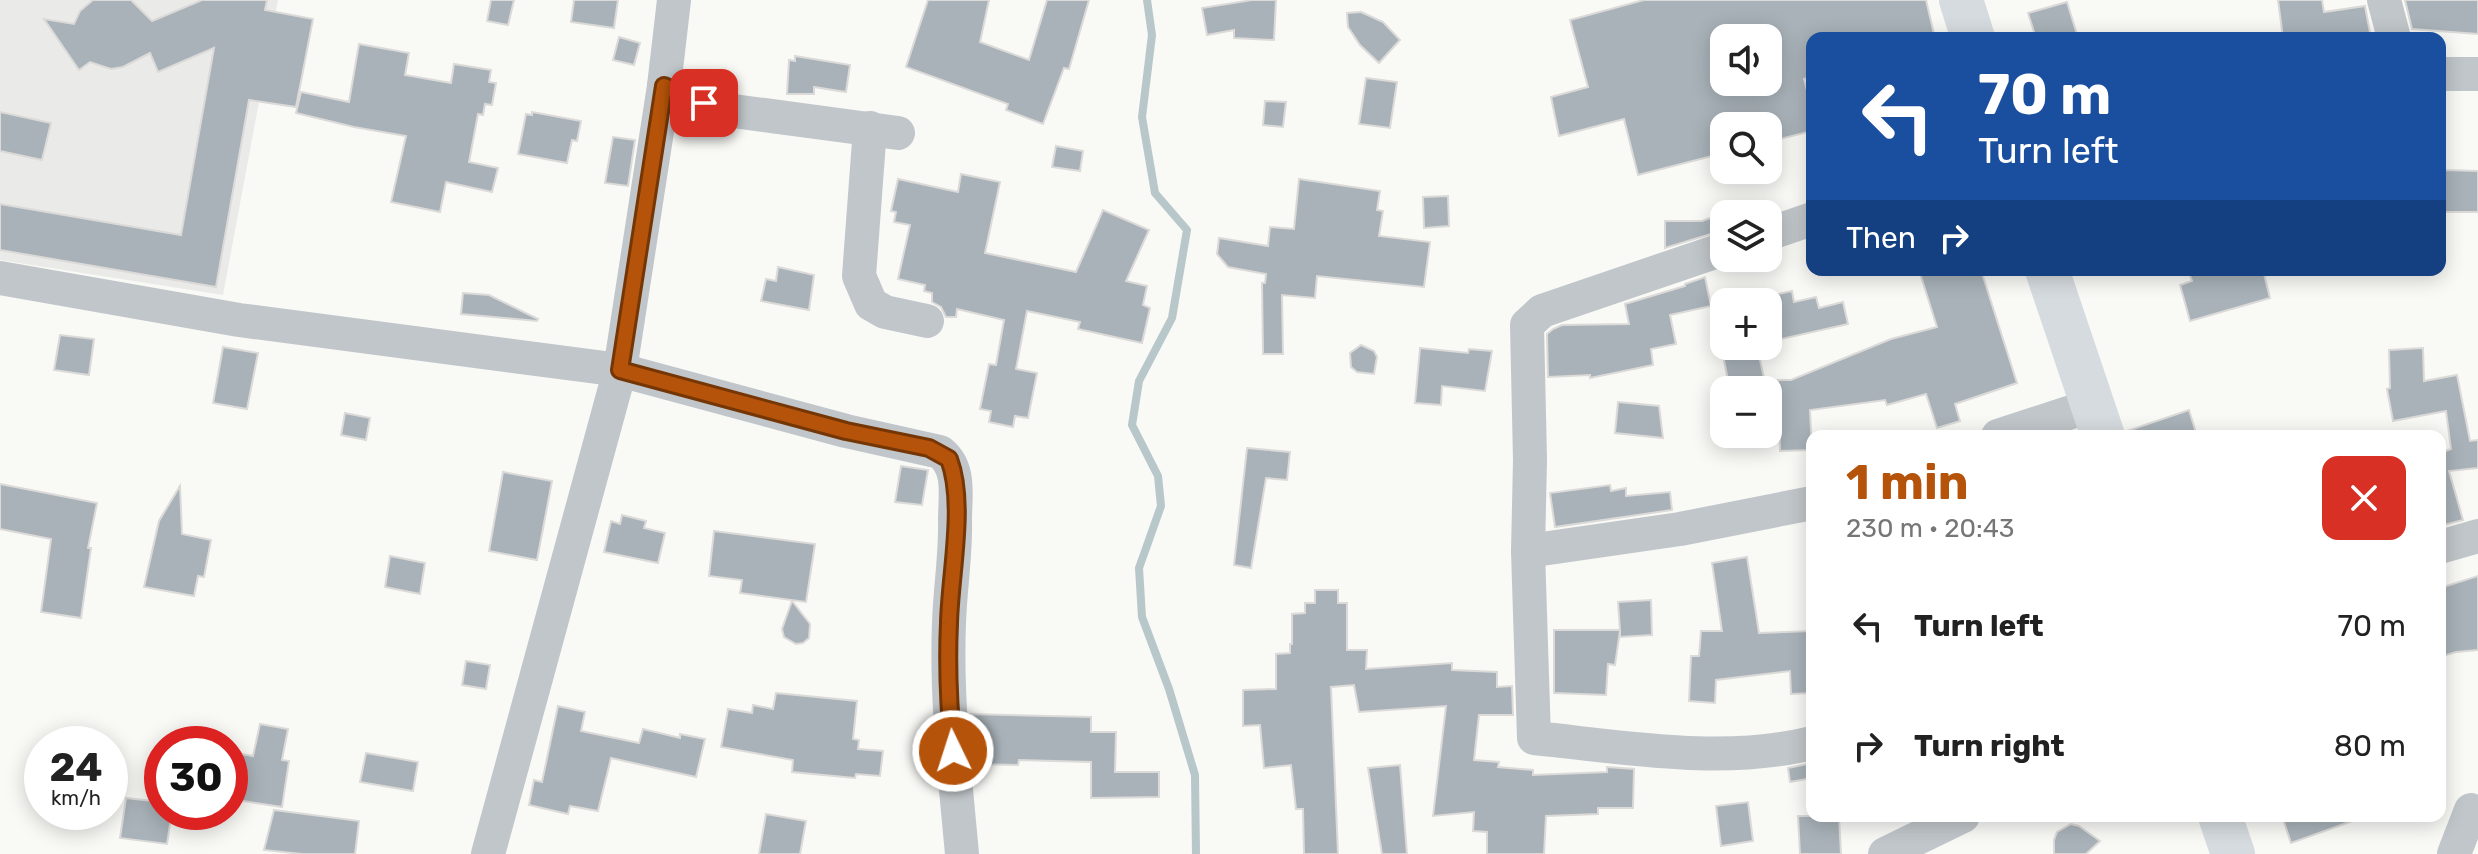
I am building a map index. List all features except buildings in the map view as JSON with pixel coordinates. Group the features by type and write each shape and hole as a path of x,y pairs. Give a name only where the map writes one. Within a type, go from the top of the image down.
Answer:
{"highway":[{"path":"1961,0 1971,32"},
{"path":"2049,276 2098,420"},
{"path":"2222,822 2233,854"}],"street":[{"path":"488,854 620,370 664,86 674,0"},
{"path":"2384,0 2392,32"},
{"path":"2446,74 2478,74"},
{"path":"664,86 719,109 884,131 859,276 871,304 885,312 927,321"},
{"path":"1782,229 1806,221"},
{"path":"1710,254 1542,311 1527,325 1530,460 1528,551 1534,738 1697,754 1786,749 1806,744"},
{"path":"0,278 239,320 620,370 846,431 929,448 949,459 955,474 956,539 949,623 950,726 962,854"},
{"path":"2036,430 2098,420"},
{"path":"1528,551 1680,529 1806,504"},
{"path":"2446,545 2478,536"},
{"path":"2454,854 2471,810"},
{"path":"1885,854 1951,822"}],"shaded area":[{"path":"0,0 278,0 223,295 0,260"}],"waterway":[{"path":"1147,0 1152,35 1142,117 1155,193 1187,230 1172,318 1139,381 1132,425 1158,476 1161,506 1139,568 1142,617 1169,689 1195,775 1196,854"}],"route":[{"path":"704,103 664,86 620,370 846,431 929,448 949,459 955,474 956,539 949,623 953,751"}]}
